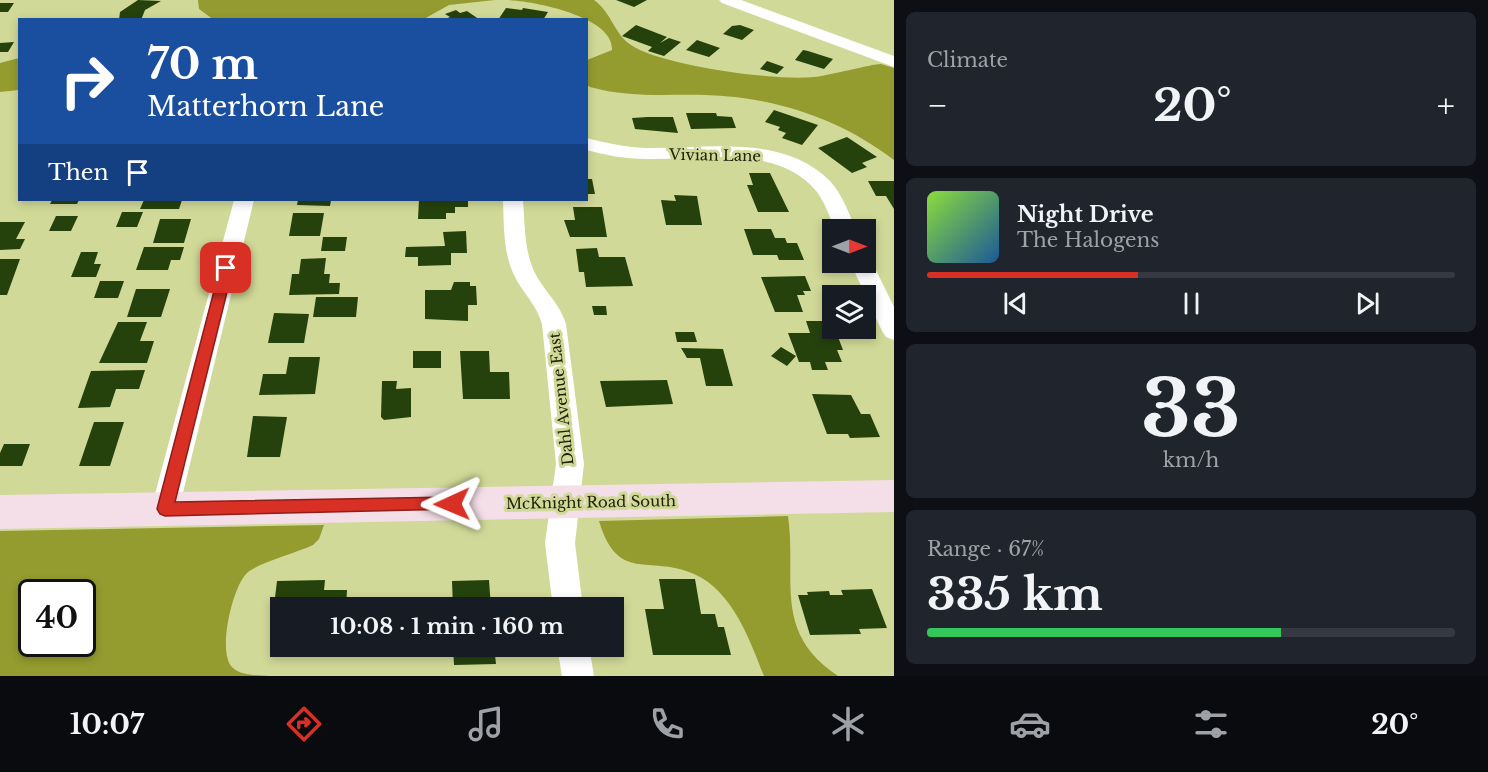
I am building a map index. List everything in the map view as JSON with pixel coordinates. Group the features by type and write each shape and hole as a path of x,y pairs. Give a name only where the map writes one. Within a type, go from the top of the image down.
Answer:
{"street":[{"path":"727,0 894,62"},
{"name":"Vivian Lane","path":"588,145 618,153 742,153 778,159 805,171 823,186 840,219"},
{"path":"165,509 244,201"},
{"name":"Dahl Avenue East","path":"513,201 520,264 529,282 550,310 554,324 570,464 560,543 567,597"},
{"path":"866,273 894,332"},
{"name":"McKnight Road South","path":"0,512 894,496"},
{"path":"575,657 578,676"}],"green space":[{"path":"198,0 495,0 449,5 426,18 211,18 199,9"},
{"path":"507,0 594,0 631,45 646,53 667,59 720,70 796,78 820,76 877,64 894,68 894,160 851,132 781,105 731,97 633,94 590,87 588,86 588,60 612,50 609,38 600,28 588,21 588,18 534,3"},
{"path":"18,58 18,90 0,92 0,63"},
{"path":"788,516 790,583 796,623 804,641 817,659 838,676 764,676 738,618 719,592 694,574 625,560 615,553 607,541 599,521"},
{"path":"324,525 319,539 313,545 254,568 242,579 237,590 228,619 226,649 228,660 233,668 241,672 269,676 0,676 0,531"}],"building":[{"path":"138,0 161,1 145,10 142,18 119,18 120,12"},
{"path":"616,0 647,0 634,7"},
{"path":"0,3 14,3 8,12 0,12"},
{"path":"506,8 548,12 544,18 499,18"},
{"path":"456,10 460,13 467,11 477,18 448,18 450,17 445,14"},
{"path":"636,25 667,37 660,43 669,38 681,42 664,56 648,51 652,47 622,36"},
{"path":"740,25 754,30 742,40 723,34 732,26"},
{"path":"697,40 720,48 709,57 686,50"},
{"path":"14,42 8,52 0,52 0,43"},
{"path":"803,50 833,59 824,69 795,60"},
{"path":"767,61 784,67 777,74 760,69"},
{"path":"774,110 818,125 802,145 782,138 786,133 778,130 780,127 765,122"},
{"path":"686,113 716,113 717,116 732,117 736,128 691,129"},
{"path":"673,117 678,133 635,129 632,118"},
{"path":"847,137 877,157 862,163 867,167 852,173 818,148"},
{"path":"749,173 770,173 789,212 758,212 747,185 753,185"},
{"path":"588,179 592,179 595,194 588,194"},
{"path":"868,181 894,181 894,209 886,196 876,196"},
{"path":"674,195 697,196 702,225 666,225 661,200 676,201"},
{"path":"52,201 78,201 77,204 50,204"},
{"path":"144,201 182,201 179,209 140,209"},
{"path":"298,201 331,201 330,206 297,205"},
{"path":"419,201 468,201 468,207 455,207 455,213 446,213 446,219 418,219"},
{"path":"573,207 602,207 607,237 570,237 564,220 575,220"},
{"path":"122,212 143,212 137,227 116,227"},
{"path":"293,213 324,213 320,236 289,236"},
{"path":"56,216 78,216 71,231 49,231"},
{"path":"160,219 191,219 184,243 153,243"},
{"path":"0,222 25,222 16,239 25,239 20,249 0,250"},
{"path":"744,229 771,229 775,238 785,238 787,243 797,243 804,260 779,260 777,255 753,255"},
{"path":"466,231 467,253 451,253 451,265 418,266 418,257 405,257 406,247 445,246 443,232"},
{"path":"323,237 347,237 345,251 321,251"},
{"path":"144,247 184,247 180,260 171,260 168,270 136,270"},
{"path":"597,248 599,257 625,257 633,286 586,287 584,272 579,272 576,249"},
{"path":"81,252 98,252 94,264 101,264 96,277 71,277"},
{"path":"326,258 324,274 330,274 329,283 340,283 339,294 289,295 292,274 299,274 301,259"},
{"path":"0,259 20,259 7,295 0,295"},
{"path":"805,276 811,291 803,291 805,295 797,295 803,312 775,312 761,277"},
{"path":"100,281 124,281 118,298 94,298"},
{"path":"454,282 470,282 470,286 476,286 477,305 468,305 468,321 425,319 425,290 451,290"},
{"path":"136,289 170,289 161,317 127,317"},
{"path":"316,297 358,297 356,317 313,317"},
{"path":"592,306 606,306 607,315 594,315"},
{"path":"274,313 309,314 304,343 268,343"},
{"path":"806,321 822,321 822,339 839,339 843,350 837,350 842,362 825,362 828,370 812,370 810,362 799,362 788,333 810,333"},
{"path":"118,322 147,322 140,341 154,341 147,363 99,363"},
{"path":"675,332 694,332 697,342 677,342"},
{"path":"781,347 796,356 787,366 771,356"},
{"path":"681,348 723,349 733,386 706,386 700,358 687,358"},
{"path":"413,351 441,351 441,368 413,368"},
{"path":"460,351 489,351 490,372 509,372 510,399 463,399"},
{"path":"289,357 320,357 315,394 259,395 263,374 286,374"},
{"path":"145,370 139,389 116,389 110,407 78,408 91,371"},
{"path":"667,380 673,404 606,407 600,381"},
{"path":"382,381 397,381 396,389 411,388 411,417 384,420 381,417"},
{"path":"812,394 851,395 861,414 870,414 880,437 850,438 848,434 827,434"},
{"path":"253,416 287,417 280,457 247,457"},
{"path":"94,422 124,422 110,466 79,466"},
{"path":"4,444 30,444 22,466 0,466 0,453"},
{"path":"659,579 695,579 701,614 715,614 718,627 724,627 731,655 653,655 645,609 664,609"},
{"path":"325,580 324,590 347,590 347,597 275,597 277,581"},
{"path":"489,580 490,597 453,597 452,581"},
{"path":"872,589 887,628 859,629 861,634 810,635 798,595 808,595 807,592 829,591 830,595 843,595 841,590"},
{"path":"454,657 495,657 496,664 454,665"}],"route":[{"path":"226,268 165,509 452,504"}]}
